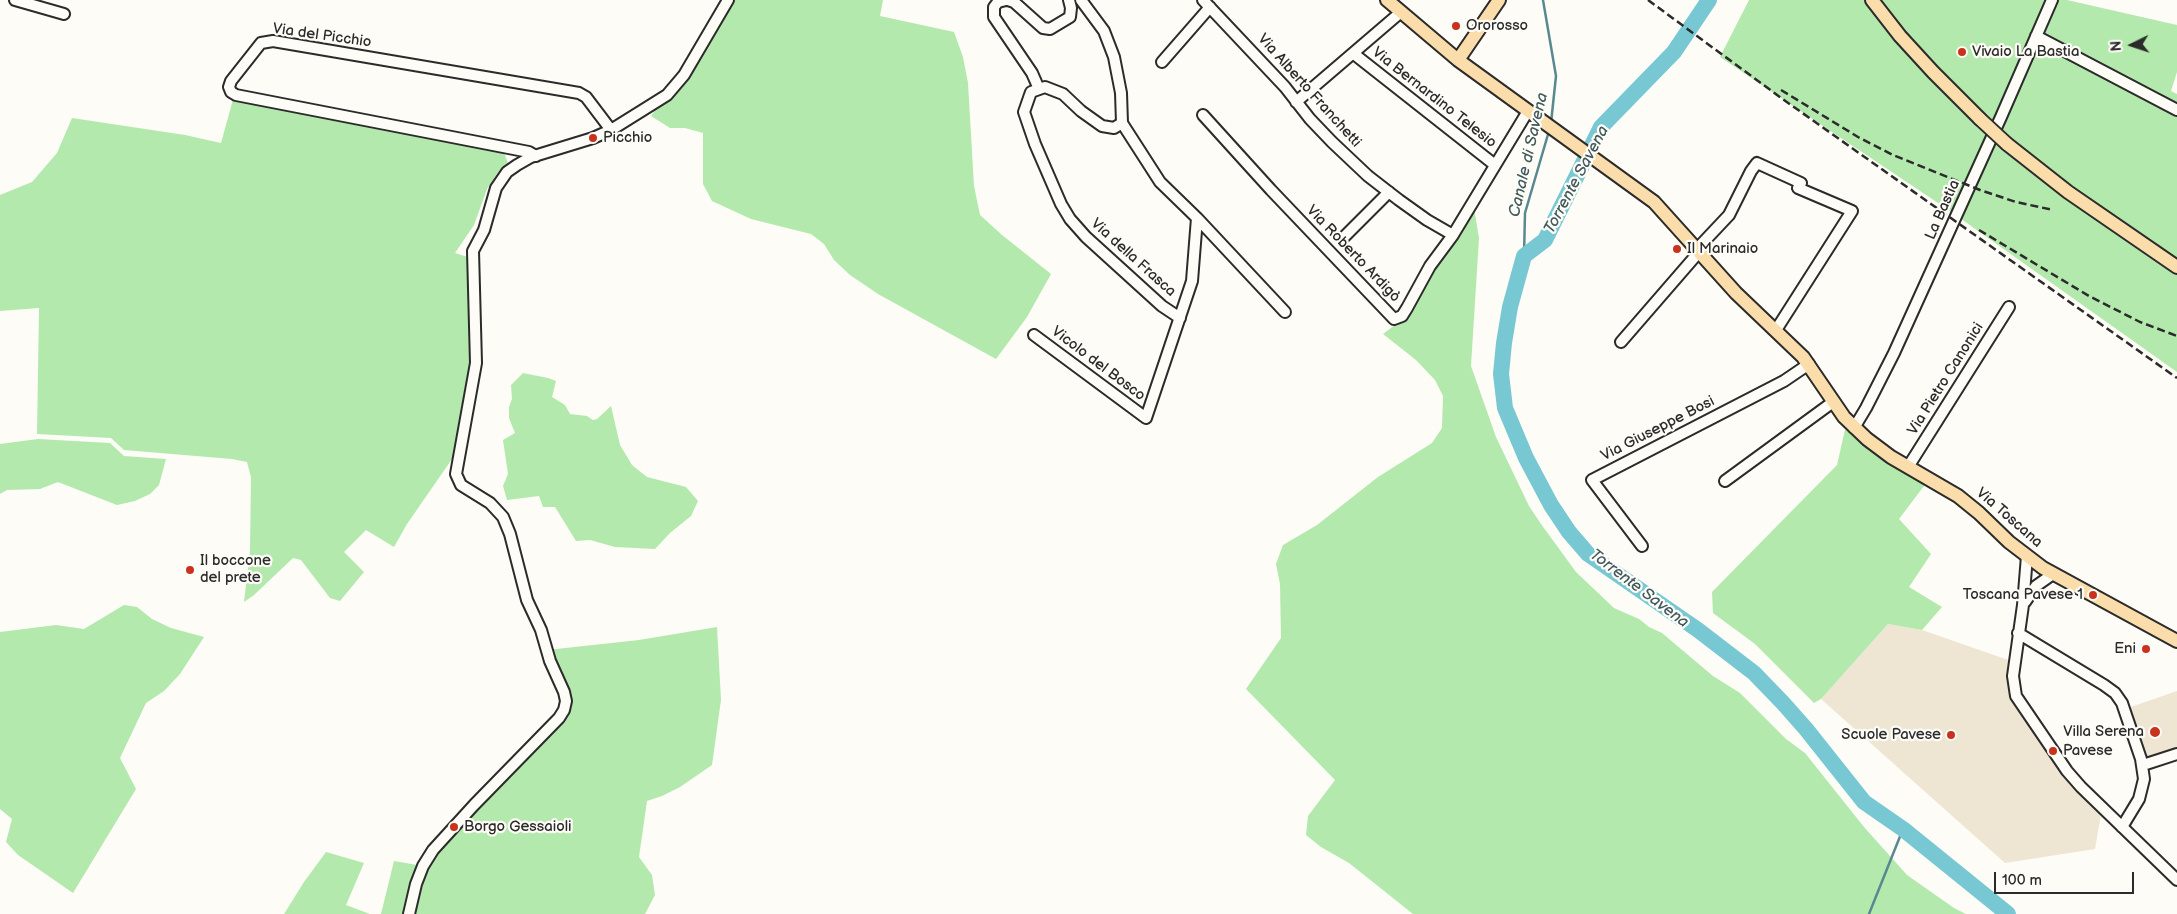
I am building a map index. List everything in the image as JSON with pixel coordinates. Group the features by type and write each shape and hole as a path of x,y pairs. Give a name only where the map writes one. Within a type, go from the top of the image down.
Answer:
{"main road":[{"name":"Via Toscana","path":"1387,0 1458,60 1638,190 1659,208 1736,293 1809,364 1833,402 1854,428 1891,457 1958,496 2026,556 2053,574 2177,641"},
{"path":"1458,60 1499,0"},
{"path":"1872,0 1926,65 2007,144 2068,192 2177,267"}],"street":[{"path":"15,0 64,14"},
{"path":"409,914 416,884 423,866 433,850 559,718 564,710 566,701 550,661 541,630 527,600 503,517 497,509 461,485 456,474 476,363 472,250 484,230 500,180 517,165 536,156 594,138 649,108 676,86 728,0"},
{"path":"1069,0 1071,8 1070,17 1050,29 1043,28 1014,2 1007,0 998,2 994,7 994,17 1032,73 1039,89 1051,88 1063,94 1081,111 1102,126 1114,128 1122,123"},
{"path":"1081,0 1104,32 1114,57 1121,93 1122,123 1160,182 1197,218 1285,312"},
{"name":"La Bastia","path":"1854,428 1894,353 2052,0"},
{"name":"Via Alberto Franchetti","path":"1162,62 1207,3 1285,87 1332,142 1388,192 1427,220 1453,235"},
{"path":"1296,102 1401,12"},
{"path":"2036,36 2177,110"},
{"name":"Via del Picchio","path":"536,156 529,152 236,95 231,92 229,87 261,43 273,41 579,93 586,97 611,130"},
{"name":"Via Bernardino Telesio","path":"1354,54 1495,165"},
{"name":"Via della Frasca","path":"1039,89 1031,92 1024,112 1035,144 1061,204 1070,219 1086,237 1162,306 1180,318"},
{"name":"Via Roberto Ardigò","path":"1203,115 1271,190 1394,319 1402,316 1430,266 1453,235 1528,112"},
{"path":"1621,342 1728,215 1757,163 1800,183 1798,188 1852,211 1776,330"},
{"path":"1343,238 1388,192"},
{"name":"Vicolo del Bosco","path":"1034,335 1146,418 1192,281 1197,218"},
{"name":"Via Pietro Canonici","path":"1908,467 2009,307"},
{"name":"Via Giuseppe Bosi","path":"1642,546 1592,480 1784,381 1809,364"},
{"path":"1726,481 1833,402"},
{"path":"2026,556 2023,604 2013,686 2022,705 2067,771 2177,880"},
{"path":"2023,604 2036,586 2053,574"},
{"path":"2018,633 2115,693 2122,702 2143,765 2143,787 2133,810 2122,827"},
{"path":"2143,765 2177,754"}],"shaded area":[{"name":"Scuole Pavese","path":"1888,624 1922,630 2014,662 2022,705 2102,808 2095,849 2005,863 1821,699"},
{"name":"Villa Serena","path":"2177,691 2177,754 2143,765 2125,709"}],"green space":[{"path":"728,0 883,0 880,16 954,32 963,57 968,83 974,186 980,215 1051,274 1027,317 996,359 878,294 850,275 834,260 824,244 811,234 751,219 712,201 703,184 703,133 685,128 670,128 651,116 716,28"},
{"path":"1749,0 2067,0 2177,25 2177,72 2171,91 2177,94 2177,372 1950,211 1720,57"},
{"path":"234,96 502,148 508,163 498,172 487,189 474,225 455,253 468,257 474,357 463,418 452,459 407,524 394,547 366,530 344,552 364,572 340,601 330,598 301,560 293,558 244,602 250,551 251,477 247,462 232,459 124,450 111,438 37,434 39,308 0,311 0,195 32,182 57,153 72,118 185,135 221,143"},
{"path":"1474,208 1479,238 1471,366 1496,437 1529,506 1541,524 1576,572 1614,608 1639,619 1649,627 1662,633 1713,676 1740,693 1786,739 1805,753 1864,827 1907,875 1954,908 1966,914 1413,914 1349,863 1321,847 1306,835 1308,816 1335,780 1246,689 1281,638 1280,584 1276,564 1283,545 1317,525 1378,477 1432,443 1442,428 1443,396 1435,380 1416,360 1383,334 1399,322 1413,303"},
{"path":"523,373 556,381 552,397 565,405 570,414 587,416 593,420 597,419 611,406 620,445 632,465 647,477 686,487 698,501 691,516 670,533 655,549 615,547 590,540 576,541 555,507 543,507 539,496 507,500 503,486 508,474 503,440 515,433 509,418 509,407 512,399 511,385"},
{"path":"1847,421 1930,478 1899,519 1931,554 1909,587 1942,607 1922,630 1888,624 1821,699 1814,703 1755,644 1713,613 1712,592 1837,465"},
{"path":"38,439 110,443 124,456 166,459 159,485 150,494 135,501 117,505 58,482 40,489 7,490 0,494 0,444"},
{"path":"124,605 137,607 152,619 171,628 204,637 180,674 164,691 146,703 120,758 136,789 73,893 18,855 6,842 12,819 0,809 0,632 56,625 84,629"},
{"path":"717,627 721,700 712,765 680,787 647,801 639,857 652,875 655,895 645,914 411,914 423,875 445,837 552,721 562,706 565,693 547,650 639,640"},
{"path":"326,852 364,863 346,905 370,914 284,914"},
{"path":"394,861 423,866 409,914 381,914"}],"waterway":[{"name":"Canale di Savena","path":"1543,0 1556,76 1551,123"},
{"name":"Torrente Savena","path":"1709,0 1674,52 1601,127 1545,240 1524,256 1510,307 1504,343 1501,374 1505,408 1526,458 1551,505 1569,532 1588,554 1698,630 1754,673 1806,729 1864,802 1903,829 2008,914"},
{"name":"Canale di Savena","path":"1524,256 1525,213 1549,131"},
{"path":"1869,914 1903,829"}],"railway":[{"path":"1648,0 1784,100 2177,378"},
{"path":"1781,90 1858,137 1893,155 1980,190 2016,202 2053,210"},
{"path":"1979,230 2089,296 2140,322 2177,336"}],"place":[{"name":"Ororosso","path":"1456,26"},
{"name":"Vivaio La Bastia","path":"1962,52"},
{"name":"Picchio","path":"593,138"},
{"name":"Il Marinaio","path":"1677,249"},
{"name":"Il boccone del prete","path":"190,570"},
{"name":"Toscana Pavese 1","path":"2093,595"},
{"name":"Eni","path":"2146,649"},
{"name":"Villa Serena","path":"2155,732"},
{"name":"Scuole Pavese","path":"1951,735"},
{"name":"Pavese","path":"2053,751"},
{"name":"Borgo Gessaioli","path":"454,827"}]}
